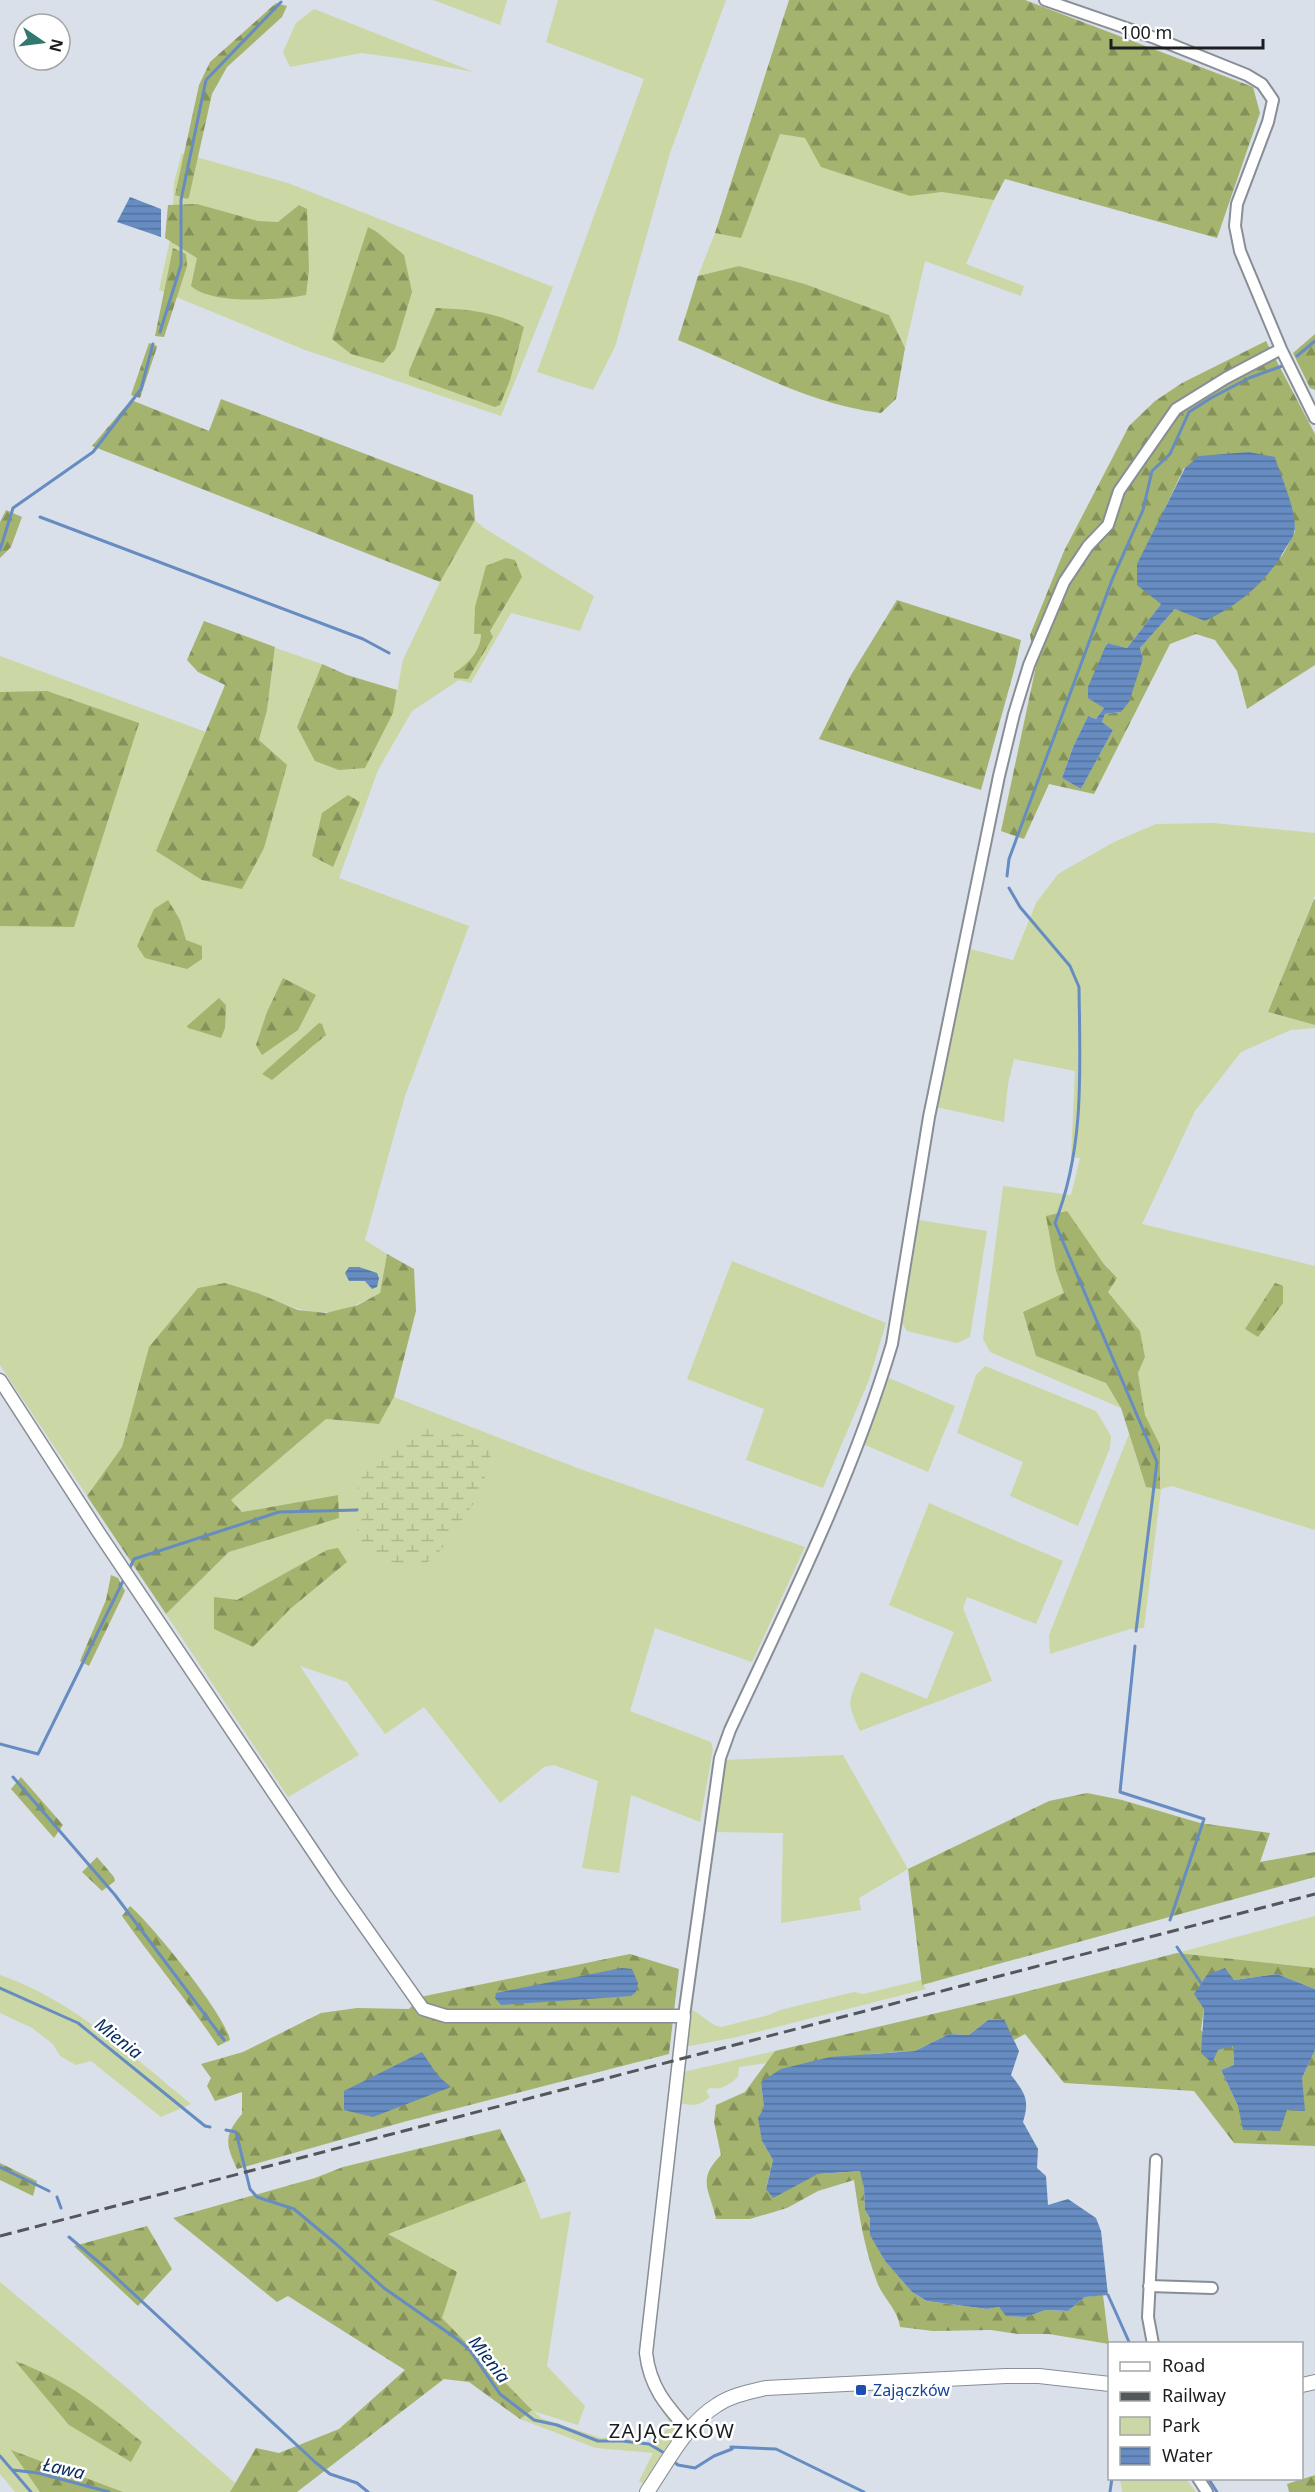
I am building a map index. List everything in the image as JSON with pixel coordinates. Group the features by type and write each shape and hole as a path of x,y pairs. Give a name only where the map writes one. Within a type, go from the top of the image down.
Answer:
{"main road":[{"path":"647,2492 689,2431 716,2405 738,2395 766,2388 1028,2376 1108,2384"}],"street":[{"path":"1045,0 1155,38 1237,71 1262,84 1266,89 1273,100 1268,122 1237,204 1235,226 1240,251 1281,349 1315,418"},
{"path":"689,2431 656,2388 650,2377 646,2353 684,2016 720,1758 730,1730 815,1547 882,1378 892,1344 931,1106 1014,714 1029,665 1064,582 1088,546 1108,525 1119,491 1176,409 1226,378 1281,349"},
{"path":"0,1380 131,1581 337,1887 423,2009 446,2016 684,2016"},
{"path":"1153,2342 1148,2317 1156,2160"},
{"path":"1149,2286 1212,2288"}],"green space":[{"path":"433,0 507,0 500,25"},
{"path":"558,0 726,0 670,153 615,347 593,390 537,372 644,79 546,42"},
{"path":"789,0 1025,0 1253,87 1260,113 1217,238 1005,179 994,200 942,192 910,196 821,167 805,138 780,134 741,238 715,233"},
{"path":"276,3 287,6 282,17 227,67 212,94 189,197 187,199 175,195 199,85 210,62"},
{"path":"314,9 474,72 361,53 290,67 283,52 296,23"},
{"path":"780,134 805,138 910,196 942,192 994,200 966,264 1024,286 1021,296 925,261 905,348 889,315 805,284 739,266 698,276 715,233 741,237"},
{"path":"182,153 288,183 553,287 501,416 305,350 159,290 172,231 174,182"},
{"path":"197,204 258,221 278,222 299,205 307,209 309,270 306,295 246,300 229,299 201,292 191,286 197,258 165,238 168,205"},
{"path":"368,227 404,255 412,292 395,349 383,363 351,354 332,339"},
{"path":"173,248 186,254 187,266 164,337 155,336"},
{"path":"739,266 805,284 889,315 905,348 896,399 881,413 828,402 678,340 698,276"},
{"path":"436,308 481,312 524,327 510,380 500,405 495,407 409,376 409,371"},
{"path":"1315,334 1315,390 1310,388 1293,353"},
{"path":"1266,341 1315,434 1315,665 1247,709 1237,671 1215,640 1196,634 1170,644 1094,794 1049,784 1024,839 1001,831 1036,666 1030,635 1064,551 1129,426 1155,401 1182,383","holes":["1275,458 1293,514 1295,532 1282,556 1190,614 1175,609 1140,648 1143,659 1121,712 1105,714 1102,722 1113,730 1081,789 1062,778 1073,747 1088,716 1096,719 1104,708 1106,643 1127,648 1161,604 1164,510 1184,468"]},
{"path":"149,343 157,346 140,398 131,395"},
{"path":"221,399 473,495 475,520 440,582 92,446 131,400 209,431"},
{"path":"6,510 22,517 11,547 0,558 0,522"},
{"path":"475,520 484,528 594,596 580,631 511,613 471,683 459,680 412,711 378,770 339,878 469,926 405,1096 365,1240 387,1254 380,1293 347,1308 320,1312 293,1307 260,1294 149,1347 122,1447 87,1496 0,1365 0,656 206,732 184,787 259,740 267,710 275,648 270,646 322,664 297,727 393,713 403,660 440,582"},
{"path":"506,558 515,560 522,577 490,631 493,637 468,679 454,678 454,673 464,666 479,646 481,634 474,634 475,607 486,566"},
{"path":"897,600 1021,640 981,790 819,739 851,675"},
{"path":"204,621 275,647 267,710 259,740 287,765 264,848 242,889 202,880 156,851 225,685 198,672 187,660"},
{"path":"322,664 347,675 397,690 393,713 365,768 339,770 315,761 297,727"},
{"path":"47,691 139,723 74,927 0,926 0,692"},
{"path":"348,795 360,802 333,867 312,856 322,813"},
{"path":"1213,823 1315,833 1315,895 1268,1012 1315,1025 1315,1028 1291,1030 1241,1052 1195,1111 1142,1224 1315,1266 1315,1530 1172,1486 1161,1489 1144,1628 1130,1629 1050,1654 1049,1635 1129,1434 1146,1487 1160,1445 1145,1415 1138,1373 1145,1357 1140,1331 1108,1292 1108,1267 1103,1263 1056,1271 1065,1293 1023,1313 1036,1356 1106,1383 1121,1408 990,1352 983,1339 1003,1186 1071,1195 1080,1158 1071,1157 1075,1071 1014,1059 1008,1084 1004,1122 936,1107 966,948 1013,960 1036,903 1058,874 1114,842 1156,824"},
{"path":"168,900 180,920 186,940 202,946 202,959 187,969 145,958 137,946 154,909"},
{"path":"1315,900 1315,1025 1268,1012"},
{"path":"283,978 316,995 298,1030 262,1055 256,1045 267,1012"},
{"path":"219,998 226,1005 225,1028 221,1038 188,1028 187,1026"},
{"path":"319,1023 322,1024 326,1035 272,1080 262,1074"},
{"path":"1067,1211 1103,1263 1117,1278 1108,1292 1140,1331 1145,1357 1138,1373 1145,1415 1160,1445 1160,1489 1146,1487 1121,1408 1106,1383 1036,1356 1023,1312 1064,1293 1056,1271 1046,1216"},
{"path":"919,1220 987,1231 970,1337 957,1343 907,1331 902,1323"},
{"path":"387,1254 414,1269 416,1311 394,1397 379,1424 326,1419 231,1500 242,1512 338,1495 339,1518 229,1552 166,1614 87,1496 122,1447 149,1347 198,1288 225,1283 260,1294 298,1310 326,1313 358,1305 380,1293"},
{"path":"732,1261 886,1323 869,1380 823,1488 746,1460 764,1409 687,1379"},
{"path":"1275,1283 1283,1286 1283,1303 1258,1337 1245,1329"},
{"path":"985,1366 1096,1411 1111,1436 1110,1448 1078,1526 1010,1496 1023,1462 957,1433 976,1375"},
{"path":"889,1378 955,1406 928,1472 863,1444"},
{"path":"394,1397 580,1469 805,1547 752,1662 655,1628 630,1711 711,1742 713,1749 700,1822 631,1795 619,1873 582,1868 598,1781 554,1765 544,1767 500,1803 424,1707 385,1734 347,1682 300,1666 359,1755 288,1797 166,1614 229,1552 338,1518 338,1495 242,1512 231,1500 326,1419 379,1424"},
{"path":"431,1426 494,1443 481,1493 435,1558 418,1567 387,1561 359,1549 355,1498 359,1482 371,1463 398,1439"},
{"path":"929,1503 1063,1561 1036,1624 967,1597 963,1608 992,1681 860,1731 850,1702 861,1672 927,1699 954,1632 889,1605"},
{"path":"338,1548 347,1562 290,1609 253,1647 214,1629 214,1597 237,1600 327,1550"},
{"path":"111,1575 118,1578 125,1591 89,1666 80,1661 106,1600"},
{"path":"843,1755 908,1869 859,1898 861,1910 781,1923 783,1833 715,1832 724,1760"},
{"path":"21,1777 63,1825 54,1838 11,1789"},
{"path":"1087,1793 1122,1800 1200,1823 1270,1833 1260,1862 1315,1852 1315,1877 922,1985 908,1869 1049,1801"},
{"path":"97,1857 115,1881 102,1891 82,1872"},
{"path":"130,1906 170,1950 202,1991 230,2040 218,2046 122,1916"},
{"path":"1315,1916 1315,1968 1177,1953"},
{"path":"1177,1953 1315,1968 1315,1989 1277,1974 1233,1980 1204,2009 1201,2030 1218,2050 1233,2045 1234,2065 1221,2070 1238,2106 1287,2110 1315,2050 1315,2146 1234,2143 1194,2091 1064,2083 1025,2034 1014,2040 1003,2019 988,2020 969,2035 949,2034 915,2051 870,2054 761,2082 764,2108 762,2141 773,2160 766,2188 803,2180 818,2174 861,2171 865,2210 870,2218 871,2235 885,2261 912,2292 927,2301 987,2309 999,2307 1007,2316 1025,2317 1046,2310 1068,2311 1085,2297 1103,2295 1108,2344 1049,2334 1018,2334 991,2330 933,2331 900,2327 897,2315 879,2288 872,2269 862,2231 854,2180 818,2191 787,2208 750,2219 716,2219 708,2193 707,2179 713,2164 721,2155 714,2122 716,2105 745,2092 775,2051 1005,1997"},
{"path":"630,1954 679,1969 669,2054 407,2121 237,2169 228,2141 232,2128 242,2114 242,2092 215,2101 207,2086 211,2078 201,2064 243,2052 321,2013 357,2008 409,2009 420,1997"},
{"path":"0,1975 27,1986 77,2014 191,2104 161,2117 91,2061 76,2065 60,2056 53,2044 32,2028 0,2013"},
{"path":"921,1980 926,1989 737,2037 685,2047 689,2012 693,2010 714,2025 721,2027 854,1992 863,1994"},
{"path":"775,2051 768,2063 739,2067 738,2077 722,2088 710,2088 706,2091 710,2097 700,2104 680,2103 683,2072"},
{"path":"500,2129 526,2181 388,2234 457,2272 442,2318 532,2410 520,2419 469,2382 444,2379 297,2492 230,2492 256,2448 279,2453 339,2429 405,2370 288,2296 277,2302 173,2218 315,2178 343,2167"},
{"path":"0,2163 37,2181 33,2196 0,2180"},
{"path":"526,2181 541,2219 571,2211 547,2366 585,2406 578,2425 533,2411 541,2418 601,2438 615,2437 653,2444 671,2425 657,2403 660,2400 679,2425 680,2433 645,2485 639,2481 653,2453 596,2448 520,2419 532,2410 442,2318 387,2234"},
{"path":"147,2226 172,2269 138,2306 74,2246"},
{"path":"0,2282 126,2387 235,2483 230,2492 15,2492 0,2474"},
{"path":"15,2361 67,2386 97,2406 142,2442 131,2462 69,2425"},
{"path":"11,2450 123,2492 40,2492"},
{"path":"1315,2475 1315,2492 1289,2492 1287,2484"},
{"path":"1120,2480 1187,2480 1196,2492 1122,2492"}],"water":[{"path":"130,197 161,209 161,237 117,222"},
{"path":"1249,452 1275,457 1294,516 1293,537 1270,572 1241,600 1205,621 1175,609 1140,648 1143,659 1129,702 1121,712 1105,714 1102,722 1113,730 1081,789 1062,778 1073,747 1088,716 1096,719 1104,708 1088,698 1088,687 1107,643 1127,648 1161,604 1137,585 1137,564 1185,468 1199,456"},
{"path":"349,1267 359,1267 377,1273 379,1278 377,1287 372,1289 365,1281 349,1281 345,1273"},
{"path":"622,1968 632,1969 638,1983 636,1992 631,1996 501,2005 495,1998 496,1993"},
{"path":"1225,1968 1234,1980 1277,1974 1315,1989 1315,2050 1302,2078 1305,2111 1287,2110 1280,2131 1243,2130 1238,2106 1221,2070 1234,2065 1233,2046 1218,2050 1212,2063 1201,2053 1204,2009 1194,1994 1207,1975"},
{"path":"1004,2019 1019,2051 1011,2075 1025,2097 1026,2108 1023,2122 1038,2149 1037,2168 1046,2176 1048,2205 1068,2199 1096,2218 1101,2231 1108,2295 1085,2297 1068,2311 1046,2310 1025,2317 1006,2316 999,2307 987,2309 927,2301 912,2292 885,2261 870,2235 870,2218 865,2210 864,2188 860,2171 818,2174 773,2198 766,2189 773,2160 762,2141 758,2118 764,2108 761,2082 781,2069 830,2057 915,2051 949,2034 969,2035 988,2020"},
{"path":"422,2052 438,2076 451,2087 373,2117 344,2110 344,2091"}],"waterway":[{"path":"160,332 181,265 181,200 206,80 281,2"},
{"path":"1297,356 1315,341"},
{"path":"0,550 13,508 93,452 141,389 153,344"},
{"path":"1007,876 1009,859 1112,580 1143,510 1152,471 1170,454 1189,412 1249,378 1285,365"},
{"path":"40,517 363,639 389,653"},
{"path":"1009,888 1020,907 1070,966 1079,987 1079,1107 1072,1165 1055,1223 1157,1462 1136,1631"},
{"path":"128,1572 134,1559 279,1512 357,1510"},
{"path":"0,1744 38,1754 125,1577"},
{"path":"1135,1646 1120,1792 1204,1819 1170,1920"},
{"path":"13,1777 115,1895 224,2040"},
{"path":"1177,1947 1201,1983"},
{"name":"Mienia","path":"0,1988 78,2023 205,2126 210,2127"},
{"name":"Mienia","path":"226,2130 236,2132 250,2189 257,2197 294,2209 384,2288 457,2339 469,2349 500,2394 534,2420 557,2425 598,2441 649,2444 666,2454"},
{"path":"0,2167 49,2191"},
{"path":"57,2197 61,2208"},
{"path":"69,2237 108,2270 315,2462 330,2474 357,2483 368,2492"},
{"path":"1108,2295 1129,2342"},
{"name":"Mienia","path":"673,2461 678,2465 695,2468 714,2456 732,2449 731,2447 776,2449 864,2492"},
{"name":"Ława","path":"0,2456 31,2492"},
{"name":"Ława","path":"13,2470 38,2473 109,2492"},
{"path":"1110,2492 1112,2480"},
{"path":"1209,2480 1217,2492"}],"railway":[{"path":"0,2236 1315,1894"}],"place":[{"name":"Zajączków","path":"861,2390"}],"district":[{"name":"ZAJĄCZKÓW","path":"672,2430"}]}
